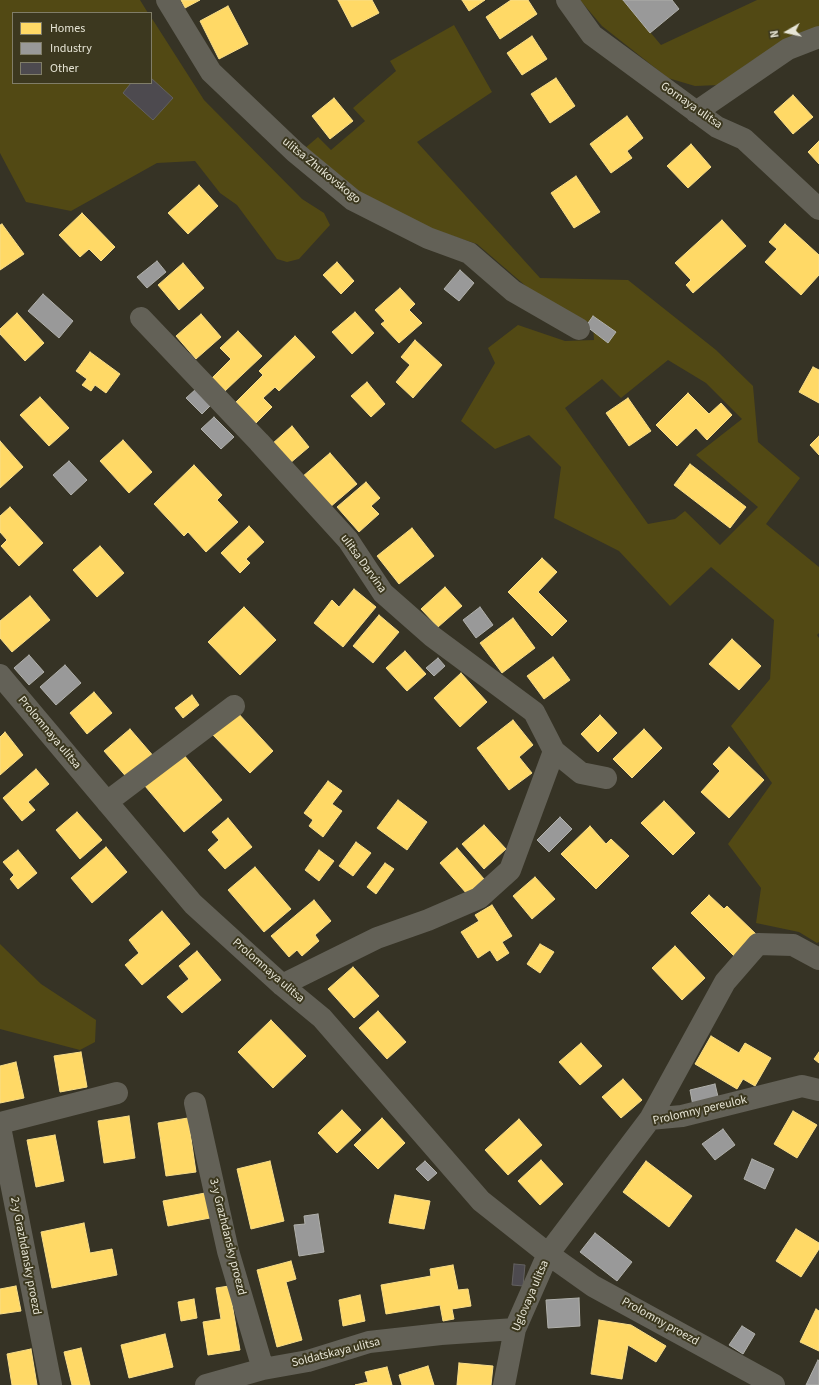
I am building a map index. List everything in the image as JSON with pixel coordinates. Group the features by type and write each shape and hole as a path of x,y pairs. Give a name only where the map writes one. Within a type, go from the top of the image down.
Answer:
{"street":[{"name":"ulitsa Zhukovskogo","path":"168,0 211,72 295,152 353,200 428,238 469,253 514,291 579,329"},
{"name":"Gornaya ulitsa","path":"567,0 592,34 717,127 744,139 819,209"},
{"path":"696,112 788,49 819,37"},
{"name":"ulitsa Darvina","path":"141,318 259,442 348,540 383,593 433,637 534,712 554,751 581,773 606,778"},
{"name":"Prolomnaya ulitsa","path":"0,675 193,904 282,985 322,1018 481,1201 548,1254"},
{"path":"106,802 234,706"},
{"path":"282,985 377,938 428,920 479,898 510,870 554,751"},
{"path":"650,1119 725,982 758,944 793,945 819,959"},
{"name":"Prolomny pereulok","path":"548,1254 650,1119 682,1116 802,1086 819,1090"},
{"path":"0,1123 117,1093"},
{"name":"3-y Grazhdansky proezd","path":"195,1103 228,1251 263,1369"},
{"name":"2-y Grazhdansky proezd","path":"0,1127 51,1385"},
{"name":"Uglovaya ulitsa","path":"504,1385 515,1329 548,1254"},
{"name":"Prolomny proezd","path":"548,1254 593,1286 774,1385"},
{"name":"Soldatskaya ulitsa","path":"206,1385 263,1369 308,1361 369,1342 441,1334 515,1329"}],"shaded area":[{"path":"0,0 140,0 147,12 12,12 12,84 152,84 152,19 204,100 302,199 324,213 330,225 299,259 287,262 277,259 237,205 220,193 195,161 157,163 71,211 26,202 0,153"},
{"path":"580,0 623,0 661,45 757,0 819,0 819,27 784,41 747,64 720,85 695,86 668,78 602,26"},
{"path":"454,25 492,92 417,142 540,278 628,280 716,350 753,386 758,442 800,478 766,524 819,567 819,633 817,635 819,638 819,942 817,943 799,932 756,923 761,888 728,844 772,783 731,726 770,679 774,620 711,567 670,606 619,551 554,518 561,467 529,435 495,449 461,421 495,363 488,348 518,325 565,341 594,340 593,324 549,306 477,244 429,228 356,191 304,149 318,137 331,150 365,121 353,108 396,71 390,61","holes":["668,360 706,383 742,419 696,455 758,507 720,545 685,511 675,519 648,524 565,408 602,379 621,398"]},
{"path":"0,944 41,984 96,1020 95,1042 80,1050 0,1029"}],"building: Homes":[{"path":"181,0 200,0 185,8"},
{"path":"338,0 372,0 379,13 352,27"},
{"path":"462,0 485,0 469,11"},
{"path":"511,0 528,0 537,14 500,39 486,17"},
{"path":"228,6 248,44 219,59 200,21"},
{"path":"532,36 547,59 522,75 507,53"},
{"path":"556,78 575,106 550,123 531,94"},
{"path":"793,95 813,117 793,134 774,112"},
{"path":"334,98 353,121 330,139 312,116"},
{"path":"627,116 643,138 627,151 632,158 611,173 590,144"},
{"path":"819,141 819,164 808,152"},
{"path":"691,144 711,167 688,188 667,166"},
{"path":"576,176 600,212 574,228 551,193"},
{"path":"199,185 218,206 188,234 168,213"},
{"path":"82,213 115,247 101,261 89,249 80,257 59,235"},
{"path":"722,220 746,246 693,293 686,285 691,280 675,263"},
{"path":"2,224 24,254 0,270 0,225"},
{"path":"785,224 819,255 819,275 801,295 765,262 777,249 769,242"},
{"path":"337,262 354,281 341,294 323,275"},
{"path":"183,263 204,288 179,310 158,285"},
{"path":"400,288 415,304 409,310 422,323 399,343 381,324 385,321 375,310"},
{"path":"355,312 374,333 352,354 332,332"},
{"path":"17,313 44,343 25,361 0,334 0,329"},
{"path":"201,314 221,337 196,359 176,336"},
{"path":"238,331 262,356 225,391 212,378 231,359 220,348"},
{"path":"295,336 315,357 279,391 275,387 263,398 272,407 256,423 236,402 263,375 259,371"},
{"path":"415,340 442,365 413,398 396,382 410,365 401,357"},
{"path":"90,352 120,374 106,393 95,385 91,391 82,385 87,379 76,371"},
{"path":"813,367 819,370 819,403 799,392"},
{"path":"367,382 385,404 371,417 351,396"},
{"path":"688,393 709,414 721,403 732,415 707,440 696,428 677,446 656,425"},
{"path":"40,397 69,428 49,446 20,415"},
{"path":"628,398 651,431 629,446 606,413"},
{"path":"292,426 309,447 289,464 272,444"},
{"path":"819,436 819,455 810,445"},
{"path":"123,440 152,472 129,493 100,461"},
{"path":"0,441 23,467 0,488"},
{"path":"330,453 357,484 329,508 302,477"},
{"path":"690,464 746,507 730,528 674,485"},
{"path":"194,465 222,495 217,500 238,522 206,552 188,532 184,536 154,504"},
{"path":"366,482 380,498 371,506 379,514 359,532 337,507"},
{"path":"10,507 43,543 19,566 1,546 7,540 0,532 0,516"},
{"path":"249,526 264,542 246,559 250,563 240,573 221,553"},
{"path":"412,528 434,556 399,584 377,556"},
{"path":"100,546 124,573 97,597 73,570"},
{"path":"542,558 557,572 538,592 567,621 552,636 508,592"},
{"path":"445,587 462,606 438,627 421,609"},
{"path":"354,589 376,607 343,647 314,623 332,600 339,607"},
{"path":"30,596 50,620 12,652 0,638 0,621"},
{"path":"244,607 276,640 240,675 208,642"},
{"path":"379,615 399,632 373,663 353,646"},
{"path":"513,618 535,648 502,673 480,643"},
{"path":"732,639 761,666 739,690 709,664"},
{"path":"405,651 426,674 407,691 386,668"},
{"path":"553,657 570,680 544,699 527,676"},
{"path":"461,673 487,702 460,727 434,698"},
{"path":"94,692 112,713 87,734 70,713"},
{"path":"192,695 199,705 183,718 175,708"},
{"path":"236,711 273,751 250,773 212,734"},
{"path":"600,715 617,733 598,752 581,734"},
{"path":"513,720 533,745 519,757 532,773 509,790 477,748"},
{"path":"130,729 155,758 129,780 104,751"},
{"path":"644,729 662,748 632,778 613,759"},
{"path":"5,732 23,755 0,775 0,737"},
{"path":"729,747 764,780 729,818 701,792 720,771 713,764"},
{"path":"183,754 222,800 184,832 145,786"},
{"path":"36,769 49,784 28,802 35,810 22,821 3,798"},
{"path":"328,781 342,791 332,804 342,811 323,837 309,826 313,820 304,813"},
{"path":"398,800 427,822 407,850 377,828"},
{"path":"664,801 695,833 673,855 641,823"},
{"path":"77,812 102,840 80,859 56,830"},
{"path":"228,818 252,847 225,869 208,850 219,840 212,832"},
{"path":"484,825 506,849 484,869 462,844"},
{"path":"590,826 606,844 611,839 629,856 596,889 561,854"},
{"path":"356,842 371,853 353,876 339,866"},
{"path":"106,847 127,872 92,903 71,878"},
{"path":"457,848 484,879 467,894 440,863"},
{"path":"18,850 37,873 18,889 10,879 14,875 3,862"},
{"path":"319,850 334,861 319,881 305,870"},
{"path":"385,863 394,869 376,894 367,887"},
{"path":"255,867 291,909 264,932 228,890"},
{"path":"535,877 555,899 532,919 513,896"},
{"path":"709,895 724,909 727,906 757,935 735,957 691,913"},
{"path":"314,900 331,921 315,935 319,941 302,956 297,950 289,957 271,936"},
{"path":"492,905 512,936 502,942 509,953 497,961 490,950 478,958 461,932 479,921 475,915"},
{"path":"162,911 190,944 142,985 125,965 139,953 129,940"},
{"path":"540,944 554,952 540,973 527,964"},
{"path":"675,946 705,978 682,1000 652,968"},
{"path":"197,951 221,980 182,1013 167,997 189,979 179,966"},
{"path":"353,967 379,996 354,1018 328,989"},
{"path":"378,1011 406,1042 387,1059 359,1028"},
{"path":"271,1020 306,1056 273,1088 238,1052"},
{"path":"711,1036 739,1053 745,1043 771,1058 755,1086 743,1079 737,1089 695,1064"},
{"path":"581,1043 602,1066 580,1085 559,1062"},
{"path":"81,1052 87,1087 60,1092 54,1056"},
{"path":"819,1052 819,1063 814,1059"},
{"path":"16,1062 24,1098 0,1103 0,1066"},
{"path":"623,1079 642,1100 621,1118 602,1097"},
{"path":"342,1110 361,1130 337,1153 318,1133"},
{"path":"793,1111 817,1125 797,1158 774,1144"},
{"path":"129,1116 135,1158 104,1163 98,1121"},
{"path":"188,1118 196,1172 166,1176 158,1123"},
{"path":"382,1118 405,1143 378,1169 354,1145"},
{"path":"519,1119 542,1145 508,1175 485,1150"},
{"path":"55,1135 64,1181 36,1187 27,1140"},
{"path":"541,1160 563,1184 540,1205 518,1181"},
{"path":"270,1161 284,1221 251,1229 237,1169"},
{"path":"646,1161 692,1196 669,1227 623,1192"},
{"path":"205,1193 210,1218 168,1226 163,1201"},
{"path":"395,1195 430,1201 424,1229 389,1223"},
{"path":"84,1223 90,1253 112,1249 117,1275 52,1288 41,1232"},
{"path":"796,1229 819,1243 819,1249 801,1277 776,1261"},
{"path":"291,1261 296,1279 286,1282 302,1340 277,1347 257,1270"},
{"path":"453,1265 458,1290 468,1289 471,1306 452,1309 454,1319 443,1321 440,1305 386,1314 381,1285 431,1276 430,1269"},
{"path":"16,1286 21,1311 0,1314 0,1289"},
{"path":"229,1286 240,1350 208,1355 203,1322 221,1319 216,1288"},
{"path":"360,1295 365,1321 343,1326 339,1300"},
{"path":"194,1299 197,1318 181,1321 178,1302"},
{"path":"816,1309 819,1311 819,1351 800,1342"},
{"path":"599,1320 631,1325 666,1346 656,1362 628,1345 622,1379 591,1374"},
{"path":"165,1334 173,1367 129,1378 121,1345"},
{"path":"81,1348 90,1385 72,1385 64,1352"},
{"path":"31,1349 37,1385 12,1385 7,1354"},
{"path":"459,1363 493,1366 491,1385 457,1385"},
{"path":"428,1366 434,1385 402,1385 399,1375"},
{"path":"387,1367 392,1385 355,1385 368,1382 365,1372"}],"building: Industry":[{"path":"623,0 672,0 679,9 650,33"},
{"path":"157,261 166,272 147,288 137,277"},
{"path":"460,270 474,283 459,301 444,289"},
{"path":"43,294 73,321 59,338 28,311"},
{"path":"593,316 616,332 608,343 586,326"},
{"path":"196,389 211,405 202,414 186,398"},
{"path":"214,417 234,437 221,449 201,429"},
{"path":"69,461 87,480 71,495 53,475"},
{"path":"480,607 493,625 476,638 463,620"},
{"path":"29,655 44,672 29,685 14,668"},
{"path":"438,658 445,666 434,676 426,668"},
{"path":"65,665 81,683 56,705 40,687"},
{"path":"560,817 572,829 549,852 537,840"},
{"path":"715,1084 719,1101 693,1106 690,1090"},
{"path":"723,1129 735,1145 715,1160 702,1144"},
{"path":"752,1159 774,1169 765,1189 744,1179"},
{"path":"425,1161 437,1173 428,1181 416,1169"},
{"path":"318,1214 324,1252 299,1256 294,1225 305,1224 304,1216"},
{"path":"595,1233 632,1262 617,1281 580,1252"},
{"path":"579,1298 580,1326 548,1328 546,1300"},
{"path":"742,1326 755,1334 743,1354 729,1345"},
{"path":"818,1360 819,1385 806,1385"}],"building: Other":[{"path":"152,79 173,98 153,120 123,93 130,84 152,84"},
{"path":"514,1264 525,1265 523,1286 512,1285"}]}
